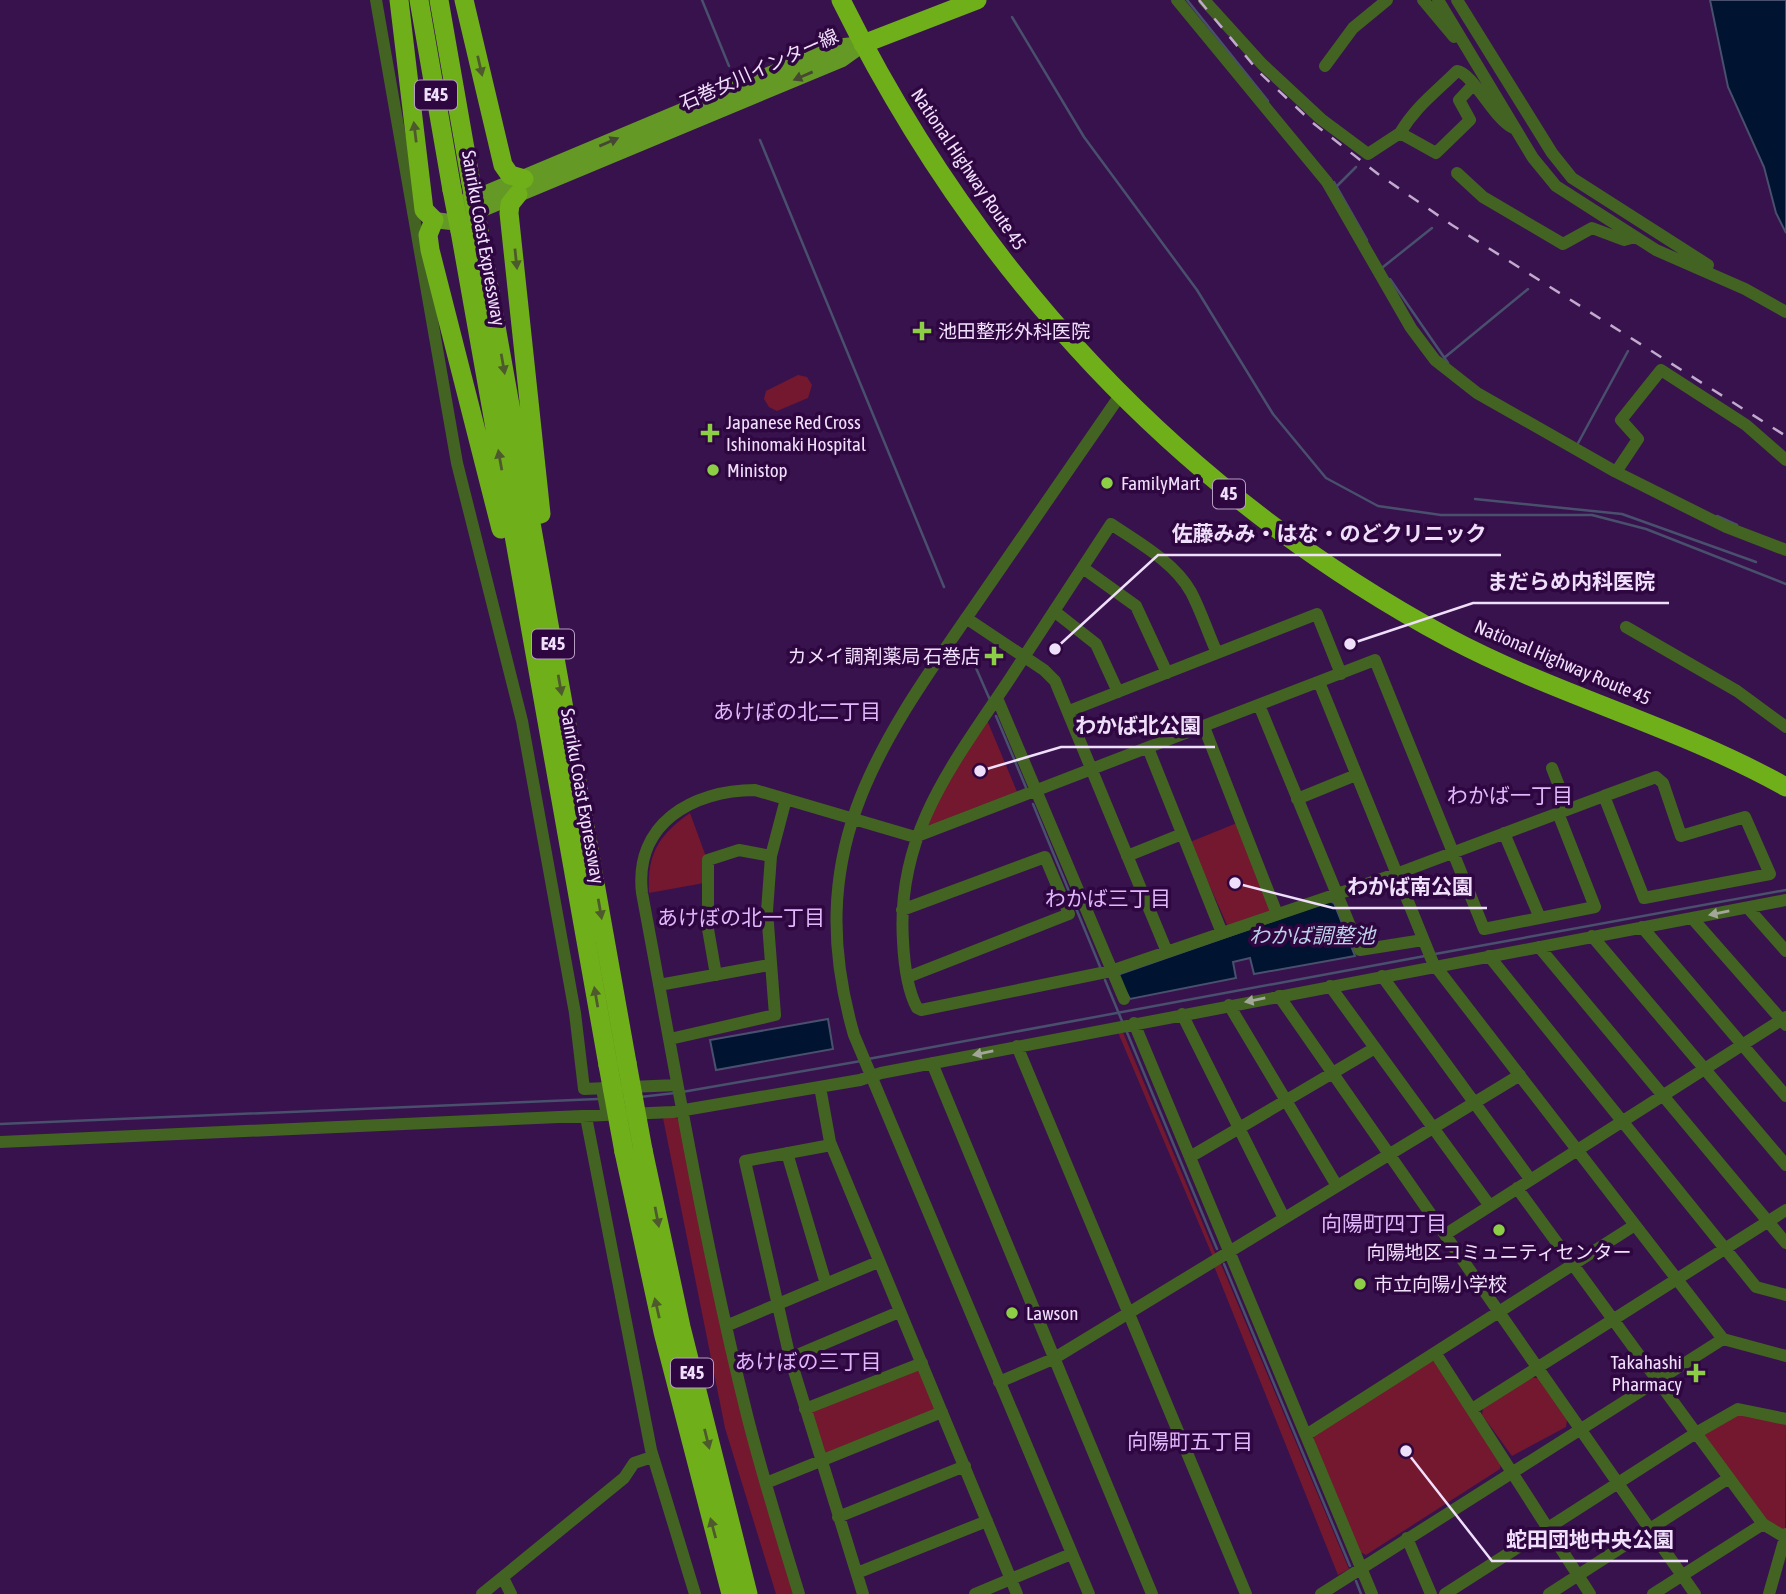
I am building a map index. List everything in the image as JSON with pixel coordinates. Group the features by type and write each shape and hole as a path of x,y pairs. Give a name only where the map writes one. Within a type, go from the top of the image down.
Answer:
{"highway":[{"path":"400,0 424,210 434,220 429,235 430,250 499,524 557,778"},
{"name":"Sanriku Coast Expressway","path":"419,0 462,186"},
{"name":"Sanriku Coast Expressway","path":"439,0 462,186 557,778 618,1064 643,1150 693,1381 748,1594"},
{"path":"464,0 503,165 521,186 510,204 509,213 554,648"},
{"name":"National Highway Route 45","path":"841,0 863,44 968,215 1030,293 1121,394 1169,442 1242,504 1338,574 1451,639 1725,754 1786,787"},
{"path":"863,44 977,0"},
{"name":"Sanriku Coast Expressway","path":"469,228 554,648 618,1064 624,1152 663,1332 731,1594"}],"main road":[{"name":"石巻女川インター線","path":"434,220 451,222 521,186 842,60 863,44"}],"street":[{"path":"376,0 457,463 522,721 575,1013 584,1089 679,1097"},
{"path":"1177,0 1327,182 1360,244 1411,328 1435,360 1477,393 1726,527 1786,550"},
{"path":"1204,0 1262,64 1321,119 1363,152 1372,153 1400,132 1421,102 1432,96 1457,71 1462,71 1499,118 1516,129"},
{"path":"1325,66 1353,28 1387,0"},
{"path":"1423,0 1452,36 1463,41"},
{"path":"1438,0 1533,158 1556,186 1656,250 1727,281 1786,312"},
{"path":"1457,0 1552,153 1572,178 1711,267 1727,281"},
{"path":"1400,132 1436,153 1470,120 1459,100 1473,85"},
{"path":"1457,173 1483,197 1563,244 1592,228 1625,240 1635,237"},
{"path":"1617,468 1638,439 1621,420 1661,370 1707,397 1786,460"},
{"path":"1088,1594 861,1051 843,996 836,930 841,864 851,819 866,779 887,740 966,618 1121,394"},
{"path":"1217,653 1191,593 1181,578 1155,554 1111,524 933,795 915,837 902,910 908,977 915,1006 921,1010 1111,971 1396,874 1504,832 1656,777 1663,783 1681,836 1745,817 1770,874 1644,898 1604,796"},
{"path":"1083,568 1136,606 1167,673"},
{"path":"1054,611 1096,644 1118,692"},
{"path":"1069,711 1317,614 1341,674"},
{"path":"966,618 1024,656 1055,681 1167,953"},
{"path":"1626,627 1737,691 1786,727"},
{"path":"799,1594 766,1483 726,1326 679,1097 640,881 646,847 667,817 684,807 738,790 755,790 915,837 1375,660 1484,929 1595,907 1563,811 1552,768"},
{"path":"1318,682 1435,964 1723,1339 1786,1356"},
{"path":"997,698 1124,999"},
{"path":"1259,705 1360,950 1425,944"},
{"path":"1204,727 1277,914"},
{"path":"1148,748 1222,933"},
{"path":"1297,799 1356,775"},
{"path":"670,1039 772,1018 777,1011 769,965 767,911 771,856 786,799"},
{"path":"1504,832 1540,918"},
{"path":"1128,856 1181,834"},
{"path":"716,975 708,929 708,860 739,850 771,856"},
{"path":"902,910 1045,857 1069,914 908,977"},
{"path":"0,1142 607,1115 679,1097 820,1087 869,1070 932,1063 1435,964 1786,900"},
{"path":"1748,908 1786,951"},
{"path":"1446,1234 1784,1021 1692,918"},
{"path":"1642,927 1786,1096"},
{"path":"1592,936 1786,1165"},
{"path":"1539,947 1786,1243"},
{"path":"1489,956 1756,1287 1786,1296"},
{"path":"659,985 769,965"},
{"path":"1382,976 1530,1179"},
{"path":"1330,986 1490,1206"},
{"path":"1279,996 1695,1594"},
{"path":"1229,1005 1337,1186"},
{"path":"1182,1014 1284,1218"},
{"path":"1134,1023 1372,1594"},
{"path":"1017,1046 1246,1594"},
{"path":"1190,1157 1375,1048"},
{"path":"932,1063 1152,1594"},
{"path":"999,1382 1053,1359 1520,1075"},
{"path":"820,1087 831,1144 1017,1594"},
{"path":"602,1089 607,1115"},
{"path":"586,1116 652,1457 695,1594"},
{"path":"831,1144 745,1161 775,1304 820,1461 863,1594"},
{"path":"787,1153 827,1284"},
{"path":"1517,1188 1763,1524 1785,1535 1769,1594"},
{"path":"1472,1409 1786,1210"},
{"path":"1306,1436 1635,1225"},
{"path":"726,1326 878,1262"},
{"path":"790,1358 899,1312"},
{"path":"1324,1593 1723,1339"},
{"path":"1436,1354 1590,1594"},
{"path":"805,1409 922,1363"},
{"path":"1445,1594 1618,1482 1738,1409 1786,1419"},
{"path":"766,1483 942,1412"},
{"path":"482,1594 624,1478 634,1463 652,1457"},
{"path":"838,1517 965,1466"},
{"path":"1549,1594 1729,1478"},
{"path":"857,1573 987,1521"},
{"path":"1653,1594 1763,1524"},
{"path":"1407,1538 1431,1594"},
{"path":"975,1594 1071,1554"},
{"path":"503,1578 511,1594"}],"shaded area":[{"path":"798,375 807,377 812,385 808,398 777,411 769,407 764,399 766,391"},
{"path":"987,720 1018,794 927,829 935,800"},
{"path":"690,813 705,854 704,883 649,893 650,867 657,846 670,829"},
{"path":"1237,823 1271,911 1228,927 1190,842"},
{"path":"1117,1030 1122,1030 1216,1255 1213,1257"},
{"path":"675,1117 679,1120 795,1594 776,1594 725,1428 663,1118"},
{"path":"1221,1264 1349,1569 1338,1575 1214,1266"},
{"path":"1431,1361 1438,1362 1501,1462 1500,1469 1366,1555 1360,1552 1313,1440 1315,1433"},
{"path":"922,1363 942,1412 820,1461 805,1409"},
{"path":"1531,1378 1538,1378 1567,1420 1566,1427 1512,1456 1482,1415 1483,1408"},
{"path":"1741,1412 1786,1424 1785,1531 1763,1517 1703,1435"}],"water":[{"path":"1710,0 1786,0 1786,233 1776,213 1764,167 1728,87"},
{"name":"わかば調整池","path":"1330,901 1334,903 1355,956 1254,974 1250,958 1233,962 1236,978 1130,999 1117,977 1120,974"},
{"path":"828,1019 833,1049 716,1070 710,1040"}],"waterway":[{"path":"702,0 729,66"},
{"path":"1187,0 1268,101"},
{"path":"1012,17 1084,137 1197,290 1273,414 1326,478 1378,506 1441,515 1592,515 1646,529 1786,584"},
{"path":"760,140 944,587"},
{"path":"1337,186 1356,167"},
{"path":"1334,182 1367,240"},
{"path":"1383,267 1432,228"},
{"path":"1390,279 1448,363"},
{"path":"1444,358 1528,289"},
{"path":"1577,445 1628,351"},
{"path":"1475,499 1622,514 1756,562"},
{"path":"1717,516 1737,525"},
{"path":"969,652 990,700"},
{"path":"996,716 1027,790"},
{"path":"1033,804 1101,969"},
{"path":"1435,954 1786,890"},
{"path":"868,1059 1425,956"},
{"path":"1105,980 1122,1021"},
{"path":"1126,1030 1217,1249"},
{"path":"682,1092 861,1061"},
{"path":"640,1097 675,1093"},
{"path":"0,1124 598,1099"},
{"path":"1224,1264 1350,1566"},
{"path":"1356,1581 1361,1594"}],"railway":[{"path":"1199,0 1259,72 1313,123 1378,174 1452,225 1786,436"}],"place":[{"name":"池田整形外科医院","path":"922,331"},
{"name":"Japanese Red Cross Ishinomaki Hospital","path":"710,433"},
{"name":"Ministop","path":"713,470"},
{"name":"FamilyMart","path":"1107,483"},
{"name":"まだらめ内科医院","path":"1350,644"},
{"name":"佐藤みみ・はな・のどクリニック","path":"1055,649"},
{"name":"カメイ調剤薬局 石巻店","path":"994,656"},
{"name":"わかば北公園","path":"980,771"},
{"name":"わかば南公園","path":"1235,883"},
{"name":"向陽地区コミュニティセンター","path":"1499,1230"},
{"name":"市立向陽小学校","path":"1360,1284"},
{"name":"Lawson","path":"1012,1313"},
{"name":"Takahashi Pharmacy","path":"1696,1373"},
{"name":"蛇田団地中央公園","path":"1406,1451"}],"district":[{"name":"あけぼの北二丁目","path":"797,712"},
{"name":"わかば一丁目","path":"1510,796"},
{"name":"わかば三丁目","path":"1108,899"},
{"name":"あけぼの北一丁目","path":"741,918"},
{"name":"向陽町四丁目","path":"1384,1224"},
{"name":"あけぼの三丁目","path":"808,1362"},
{"name":"向陽町五丁目","path":"1190,1442"}]}
